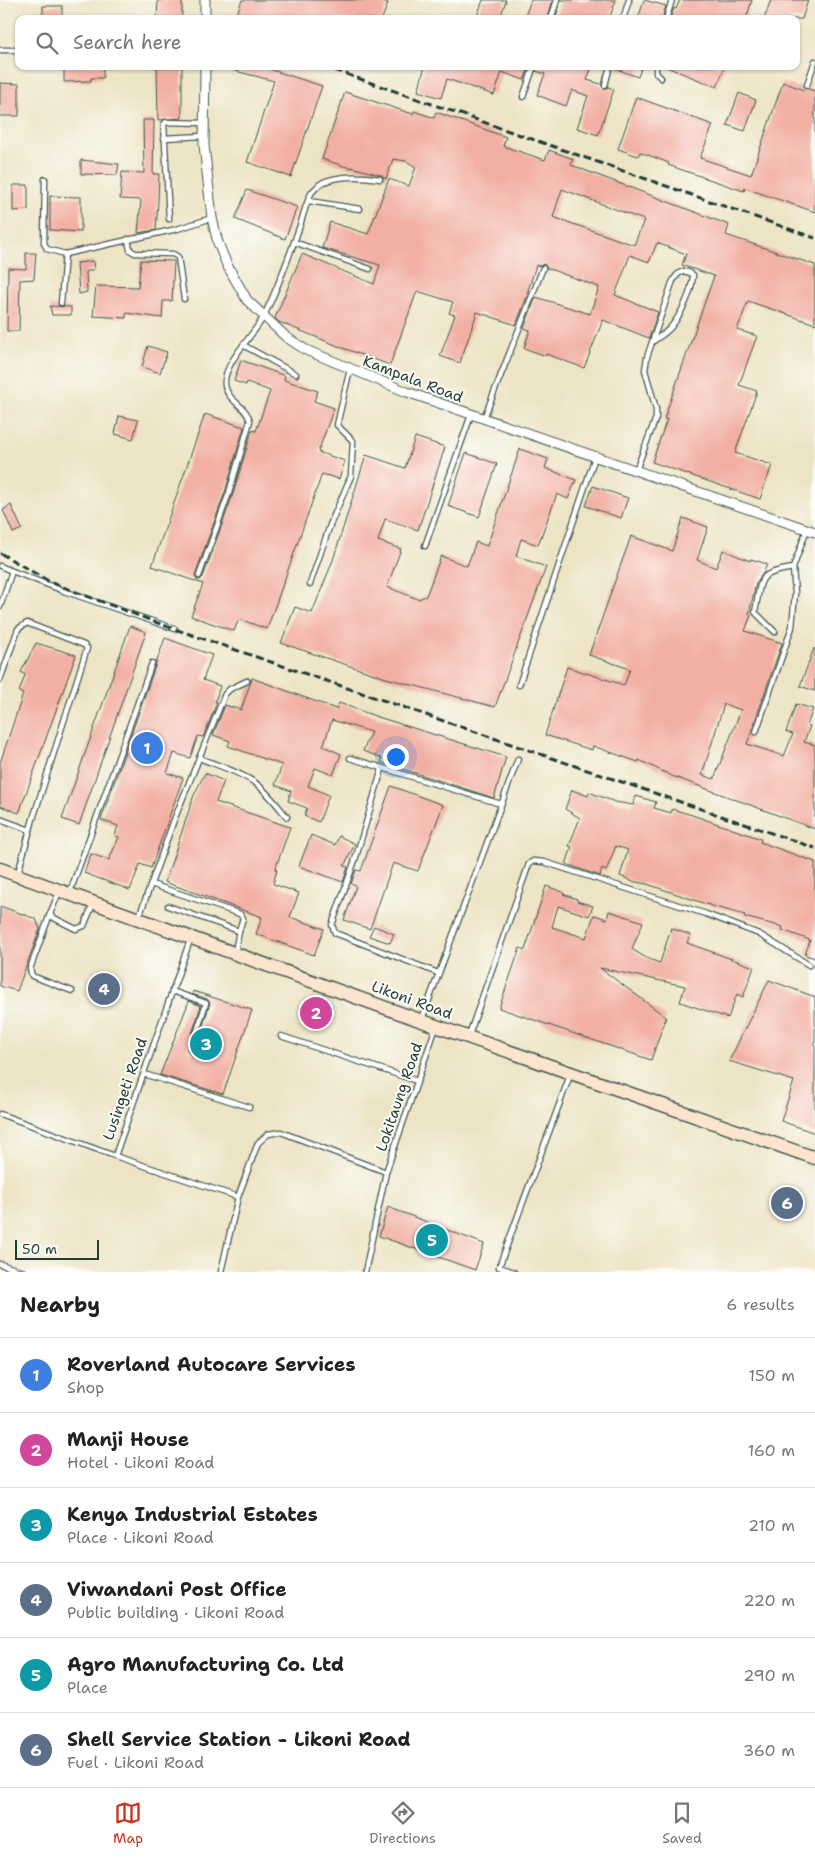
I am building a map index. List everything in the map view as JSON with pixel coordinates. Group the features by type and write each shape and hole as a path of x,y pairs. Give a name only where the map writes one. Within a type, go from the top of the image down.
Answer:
{"street":[{"path":"205,0 205,15"},
{"name":"Kampala Road","path":"205,70 204,136 212,218 218,243 227,265 248,300 263,318 286,337 306,350 407,392 811,531"},
{"name":"Likoni Road","path":"0,869 63,895 91,909 435,1030 815,1158"},
{"name":"Likoni Road","path":"0,877 139,918 815,1164"}],"lane":[{"path":"552,15 557,0"},
{"path":"624,15 629,0"},
{"path":"667,15 672,0"},
{"path":"0,50 15,50"},
{"path":"807,85 815,61"},
{"path":"523,97 533,70"},
{"path":"605,85 609,70"},
{"path":"656,70 656,73 661,78"},
{"path":"169,219 164,124 166,122 204,122"},
{"path":"164,138 204,136"},
{"path":"199,576 249,430 249,416 243,407 231,398 225,385 229,369 243,345 263,318 294,242 311,193 320,184 332,180 355,176 380,179"},
{"path":"46,179 44,243 47,248 65,254 177,229 212,218"},
{"path":"308,201 360,209"},
{"path":"128,239 130,250 135,253 173,254 178,257 184,299"},
{"path":"294,242 370,269"},
{"path":"61,304 65,254"},
{"path":"483,419 543,268"},
{"path":"636,470 656,418 656,408 645,370 647,357 652,342 676,276 682,272 689,272 693,275 692,283 685,304 672,326 652,342"},
{"path":"243,345 296,374"},
{"path":"310,584 330,525 351,476 353,441 337,425 350,369"},
{"path":"425,546 471,415"},
{"path":"518,685 595,457"},
{"path":"756,732 792,626 795,593 793,568 811,531"},
{"path":"0,566 64,591 175,629"},
{"path":"776,632 755,612 762,580 771,572 793,568"},
{"path":"0,607 12,571"},
{"path":"0,680 18,629 27,623 84,645 87,648 17,875"},
{"path":"72,991 32,976 30,969 50,914 63,895 152,663"},
{"path":"139,918 225,694 230,689 247,681"},
{"path":"199,758 254,782 264,790 287,816"},
{"path":"350,758 500,804"},
{"path":"422,1021 518,759"},
{"path":"382,769 355,860 332,925 333,929 335,933 438,973"},
{"path":"0,819 30,830"},
{"path":"468,1037 529,864 533,861 544,862 706,914 759,934 809,964"},
{"path":"151,884 240,914 243,918 234,953"},
{"path":"168,906 239,931"},
{"path":"50,914 55,920 80,929 84,926 91,909"},
{"name":"Lusingeti Road","path":"0,1114 115,1156 189,943"},
{"path":"172,991 206,1003 191,1050"},
{"name":"Lokitaung Road","path":"365,1272 386,1172 435,1030"},
{"path":"281,1036 418,1081"},
{"path":"144,1074 249,1107"},
{"path":"514,1272 499,1267 570,1075"},
{"name":"Lokitaung Road","path":"221,1272 238,1197 258,1143 263,1137 274,1132 281,1132 386,1172"},
{"path":"115,1156 238,1197"},
{"path":"0,1264 24,1272"}],"building":[{"path":"158,0 182,0 182,15 157,15"},
{"path":"242,0 381,0 388,3 384,15 236,15"},
{"path":"483,0 506,0 501,15 477,15"},
{"path":"531,0 553,0 548,15 525,15"},
{"path":"561,0 616,0 610,15 556,15"},
{"path":"644,0 666,6 663,15 639,15"},
{"path":"680,0 752,0 747,15 671,15 674,8 676,9"},
{"path":"771,0 808,0 802,19 800,19 800,15 765,15"},
{"path":"43,6 62,6 62,15 43,15"},
{"path":"64,70 103,70 103,78 91,78 91,81 64,82"},
{"path":"157,70 182,70 182,118 158,120"},
{"path":"232,70 272,70 322,86 291,177 247,162 274,81"},
{"path":"424,70 528,70 524,80 502,72 494,95 447,79 441,98 418,91"},
{"path":"591,70 587,80 601,84 604,89 608,87 614,89 598,135 577,128 588,96 572,90 566,106 537,95 545,74 536,71"},
{"path":"619,70 641,70 638,77"},
{"path":"674,70 723,70 717,87"},
{"path":"783,82 804,90 805,88 815,91 815,212 745,188 744,191 694,174 640,152 638,156 618,149 636,97 713,125 700,158 751,175"},
{"path":"0,83 19,84 19,116 0,116"},
{"path":"345,92 413,114 414,111 434,118 436,112 506,137 503,146 545,160 549,150 573,159 571,165 729,225 726,235 815,265 815,324 748,301 737,330 757,336 739,385 757,391 735,453 772,465 760,499 652,462 667,419 664,419 714,276 682,265 686,254 657,243 649,262 630,255 615,295 658,312 649,338 603,320 584,368 524,348 530,330 524,328 536,297 590,314 599,287 547,268 544,264 536,265 528,294 516,325 477,312 460,363 440,356 455,315 449,313 453,302 417,291 390,365 279,322 275,318 302,254 374,284 380,265 322,248 330,222 368,234 389,179 409,186 416,167 406,161 393,159 386,179 381,175 322,159","holes":["562,189 644,220 634,245 553,217"]},
{"path":"739,93 756,100 745,131 727,125"},
{"path":"143,120 154,120 153,174 159,174 158,202 156,230 138,233 141,200 120,199 122,172 144,173"},
{"path":"81,160 119,164 117,175 81,174"},
{"path":"13,185 28,185 28,210 13,211"},
{"path":"247,190 297,207 285,239 235,219"},
{"path":"50,196 81,197 81,232 50,230"},
{"path":"26,253 36,253 34,279 20,280 19,331 7,331 8,268 26,269"},
{"path":"141,260 174,261 172,301 163,301 162,318 126,313 126,318 93,316 96,286 138,287"},
{"path":"93,261 94,269 86,272 87,292 79,294 77,263"},
{"path":"50,306 71,307 71,315 52,315"},
{"path":"148,346 167,352 160,373 142,367"},
{"path":"241,360 285,376 284,380 318,391 314,401 334,408 318,452 345,461 339,479 322,474 267,629 239,619 234,631 191,616 203,584 152,566 205,414 244,427 225,492 195,575 197,580 203,577 233,494 252,430 256,431 270,391 247,382 246,385 234,381"},
{"path":"119,416 138,420 133,439 115,434"},
{"path":"415,437 445,447 418,530 385,519 378,541 401,549 387,587 418,599 426,596 441,556 467,566 476,542 487,546 520,449 548,459 545,468 576,480 568,499 557,494 538,545 521,539 516,556 546,567 495,707 386,678 281,643 295,607 312,613 333,560 366,455 405,468"},
{"path":"466,453 497,464 479,517 448,506"},
{"path":"593,486 628,498 621,518 586,506"},
{"path":"11,505 22,529 13,533 3,510"},
{"path":"683,518 708,527 697,560 716,568 723,550 750,561 751,559 767,564 756,583 749,614 751,615 745,631 782,643 747,744 784,756 793,734 786,732 796,704 813,709 807,725 810,726 804,742 815,745 815,829 672,776 639,760 638,762 593,746 592,750 545,735 567,667 624,685 630,669 589,655 631,536 672,551","holes":["724,704 741,710 714,779 702,775"]},
{"path":"130,626 146,632 79,825 62,819"},
{"path":"165,638 212,655 203,680 220,686 215,702 217,702 205,733 203,737 198,736 190,758 174,753 167,773 183,778 151,868 140,864 130,890 84,873 91,854 109,860 119,837 115,836 118,826 101,820"},
{"path":"36,643 76,655 19,813 0,806 0,763 23,694 19,692 25,675 21,672"},
{"path":"815,649 815,691 800,686"},
{"path":"252,678 336,709 339,703 506,757 494,798 381,762 382,758 363,751 371,732 332,720 323,746 341,754 333,775 315,768 308,786 329,795 319,822 304,816 307,808 288,801 291,791 275,785 282,765 228,746 230,741 213,735 225,705 241,710"},
{"path":"205,773 224,781 216,802 290,827 275,870 277,870 273,884 299,893 290,917 324,929 314,955 256,934 262,917 165,882 194,795"},
{"path":"391,786 443,805 418,871 393,863 370,929 344,920 356,886 351,884 356,870 361,871"},
{"path":"572,790 588,796 589,792 615,802 633,805 636,796 656,802 654,808 671,813 672,809 692,815 761,839 760,842 815,862 815,958 805,955 810,940 782,930 783,927 744,917 745,915 647,884 630,881 620,876 628,850 616,846 606,871 602,869 600,876 566,864 572,847 569,846 580,818 565,809"},
{"path":"311,835 335,845 339,836 355,844 344,866 348,867 343,882 299,866"},
{"path":"546,886 563,892 563,894 577,899 577,901 593,906 589,916 558,906 552,927 586,938 594,915 607,919 609,911 643,922 632,949 646,958 660,963 671,928 690,935 687,943 754,967 743,997 737,994 728,1018 680,1002 685,986 600,968 666,1017 651,1060 499,1008 520,948 525,950"},
{"path":"0,906 36,919 40,929 17,991 0,986"},
{"path":"374,926 394,934 390,943 369,936"},
{"path":"769,980 815,997 815,1133 781,1121 794,1081 729,1061"},
{"path":"193,991 252,1010 223,1094 160,1075 189,1001 201,1006 187,1049 190,1054 195,1051 210,1003 207,999 192,994"},
{"path":"388,1207 484,1244 475,1270 379,1236"}],"railway":[{"path":"334,70 815,238"},
{"path":"0,553 50,582 163,625 815,848"}],"place":[{"name":"Roverland Autocare Services","path":"147,748"},
{"name":"Viwandani Post Office","path":"104,989"},
{"name":"Manji House","path":"316,1013"},
{"name":"Kenya Industrial Estates","path":"206,1044"},
{"name":"Shell Service Station - Likoni Road","path":"787,1203"},
{"name":"Agro Manufacturing Co. Ltd","path":"432,1240"}]}
